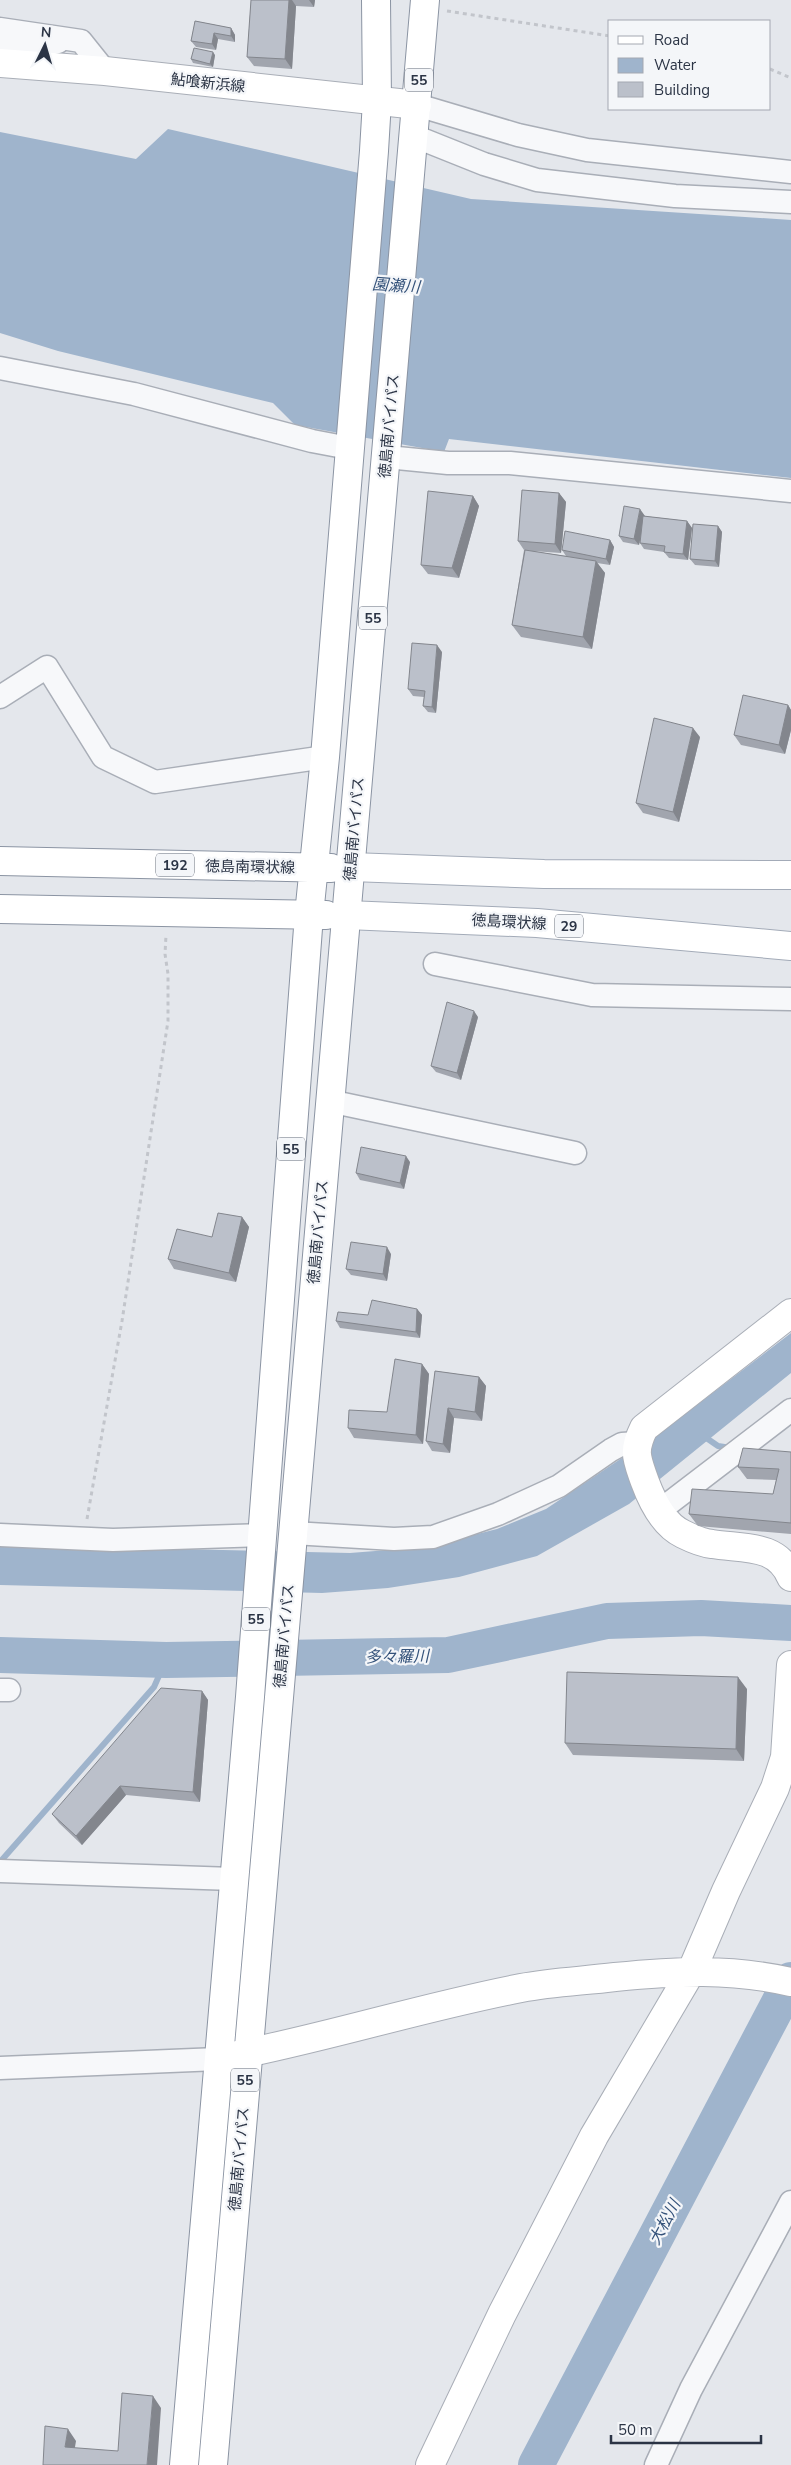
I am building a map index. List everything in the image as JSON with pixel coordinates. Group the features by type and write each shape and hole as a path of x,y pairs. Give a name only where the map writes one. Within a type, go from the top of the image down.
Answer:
{"main road":[{"name":"徳島南バイパス","path":"184,2465 250,1697 309,915 325,757 374,151 376,0"},
{"name":"徳島南バイパス","path":"213,2465 425,4"},
{"name":"鮎喰新浜線","path":"0,64 105,71 417,104"},
{"name":"徳島南環状線","path":"0,860 351,868"},
{"path":"351,868 544,874 791,875"},
{"path":"0,909 347,915"},
{"name":"徳島環状線","path":"347,915 537,923 791,946"},
{"path":"790,1570 777,1557 759,1548 710,1544 682,1534 671,1526 655,1505 636,1449 644,1428 791,1313"},
{"path":"430,2465 502,2314 594,2136 701,1970 726,1891 775,1788 785,1757 791,1666"},
{"path":"218,2059 523,1988 701,1970 791,1982"}],"street":[{"path":"0,29 81,41 105,71"},
{"path":"0,46 26,49 72,39"},
{"path":"417,104 518,135 587,150 791,172"},
{"path":"413,148 484,164 537,180 675,196 791,202"},
{"path":"0,368 134,394 312,441 350,443"},
{"path":"387,452 448,464 510,463 791,491"},
{"path":"0,697 47,668 103,758 155,782 325,757"},
{"path":"434,964 592,995 791,999"},
{"path":"330,1101 575,1153"},
{"path":"655,1505 791,1410"},
{"path":"292,1540 433,1537 498,1514 559,1486 610,1450 622,1444 636,1449"},
{"path":"0,1536 113,1540 262,1538"},
{"path":"9,1871 233,1879"},
{"path":"0,2068 218,2059"},
{"path":"656,2465 691,2389 791,2202"}],"path":[{"path":"425,4 608,36"},
{"path":"771,69 791,78"},
{"path":"84,1538 122,1321 168,1021 168,974 165,954 168,912"}],"water":[{"name":"園瀬川","path":"168,129 471,199 791,220 791,478 449,439 444,452 295,425 273,403 58,351 0,333 0,132 136,159"},
{"path":"791,1333 791,1373 629,1504 537,1556 459,1577 388,1588 322,1593 0,1585 0,1545 350,1553 426,1547 497,1529 546,1509 668,1427"}],"building":[{"path":"251,0 289,0 285,59 247,57"},
{"path":"195,21 231,28 231,36 214,33 212,44 191,41"},
{"path":"194,48 213,52 210,64 191,59"},
{"path":"522,490 559,493 555,544 518,541"},
{"path":"428,491 473,496 452,568 421,565"},
{"path":"624,506 640,509 634,539 619,536"},
{"path":"643,516 687,521 683,554 664,552 665,546 640,543"},
{"path":"693,524 718,526 715,561 690,559"},
{"path":"565,531 610,540 606,559 562,550"},
{"path":"525,550 596,561 583,637 512,625"},
{"path":"412,643 437,645 432,707 423,706 425,691 408,689"},
{"path":"743,695 788,705 779,745 734,735"},
{"path":"654,718 693,728 673,812 636,803"},
{"path":"447,1002 474,1011 457,1073 431,1066"},
{"path":"361,1147 406,1156 400,1183 356,1173"},
{"path":"218,1213 242,1217 229,1273 168,1259 177,1229 212,1237"},
{"path":"351,1242 387,1247 383,1274 346,1269"},
{"path":"372,1300 417,1309 416,1332 336,1321 338,1312 368,1315"},
{"path":"395,1359 422,1364 416,1435 348,1428 349,1410 387,1412"},
{"path":"435,1371 479,1377 475,1412 448,1408 443,1444 426,1441"},
{"path":"743,1448 791,1452 791,1523 689,1514 692,1489 773,1494 779,1469 738,1467"},
{"path":"567,1672 738,1677 736,1749 565,1743"},
{"path":"161,1688 202,1691 193,1792 120,1786 76,1836 52,1814"},
{"path":"122,2393 153,2396 147,2465 43,2465 45,2426 68,2429 65,2447 118,2451"}],"waterway":[{"path":"702,1435 718,1446 731,1448"},
{"name":"多々羅川","path":"0,1655 166,1660 448,1655 607,1621 701,1618 791,1623"},
{"path":"0,1862 154,1687 166,1660"},
{"name":"大松川","path":"536,2465 791,1980"}]}
